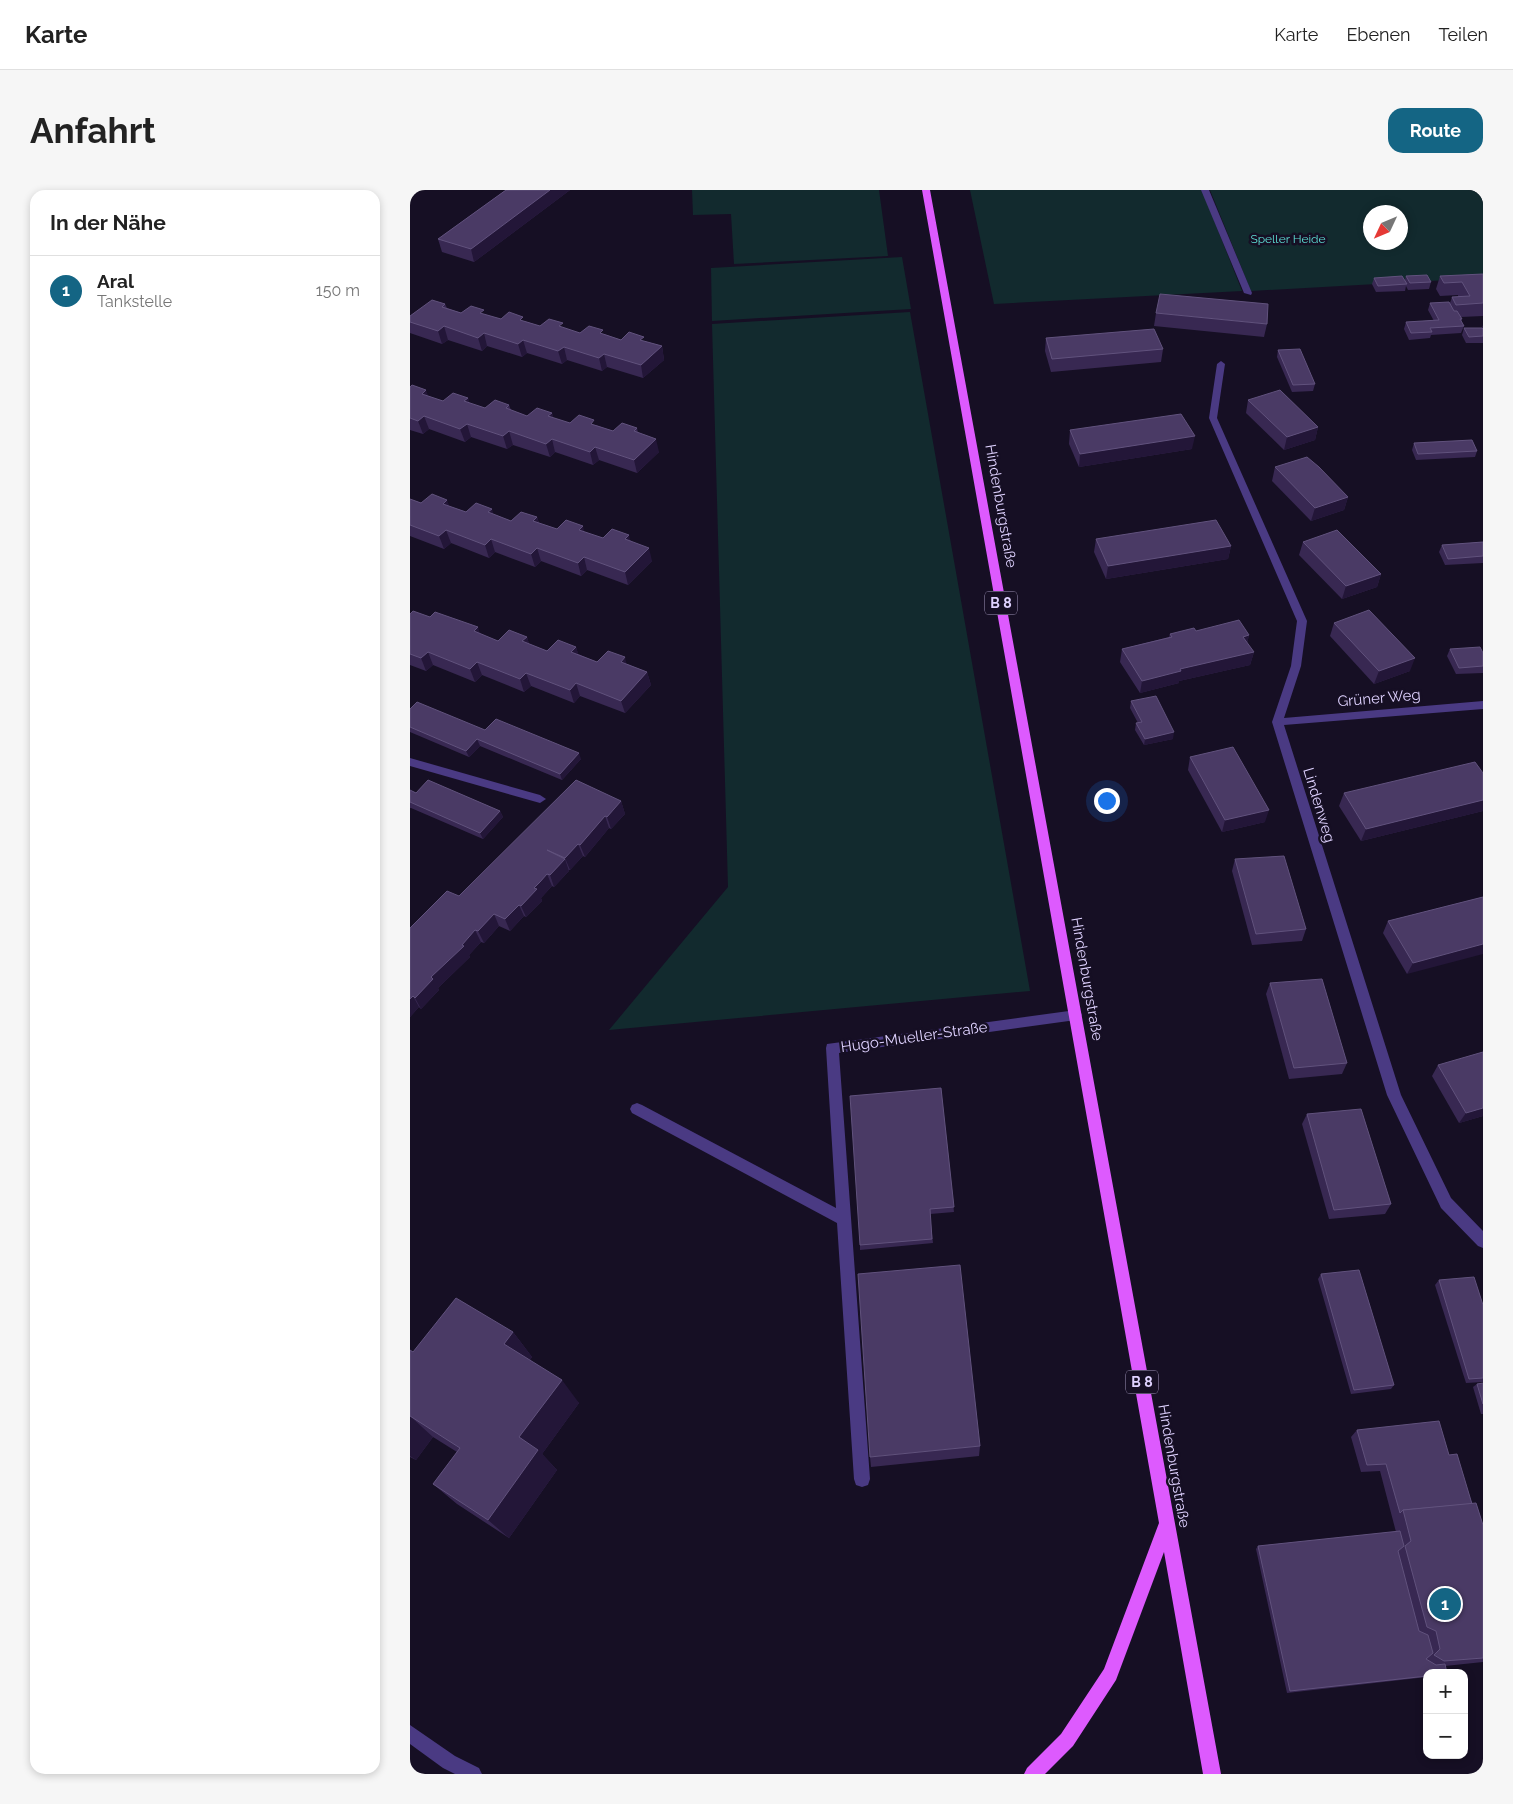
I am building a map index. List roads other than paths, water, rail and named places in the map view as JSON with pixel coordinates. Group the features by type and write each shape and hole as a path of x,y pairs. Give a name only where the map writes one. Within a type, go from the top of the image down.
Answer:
{"main road":[{"name":"Hindenburgstraße","path":"926,190 1212,1774"},
{"path":"1033,1774 1067,1740 1110,1674 1166,1525"}],"street":[{"path":"1205,190 1248,293"},
{"path":"1221,364 1213,418 1302,621 1296,666 1277,722"},
{"name":"Grüner Weg","path":"1277,722 1483,705"},
{"name":"Lindenweg","path":"1277,722 1394,1094 1446,1203 1483,1241"},
{"path":"410,762 540,799"},
{"name":"Hugo-Mueller-Straße","path":"862,1479 832,1048 1076,1015"},
{"path":"637,1109 844,1219"},
{"path":"410,1734 450,1762 473,1774"}],"place":[{"name":"Aral","path":"1445,1604"}],"park label":[{"name":"Speller Heide","path":"1288,239"}]}
